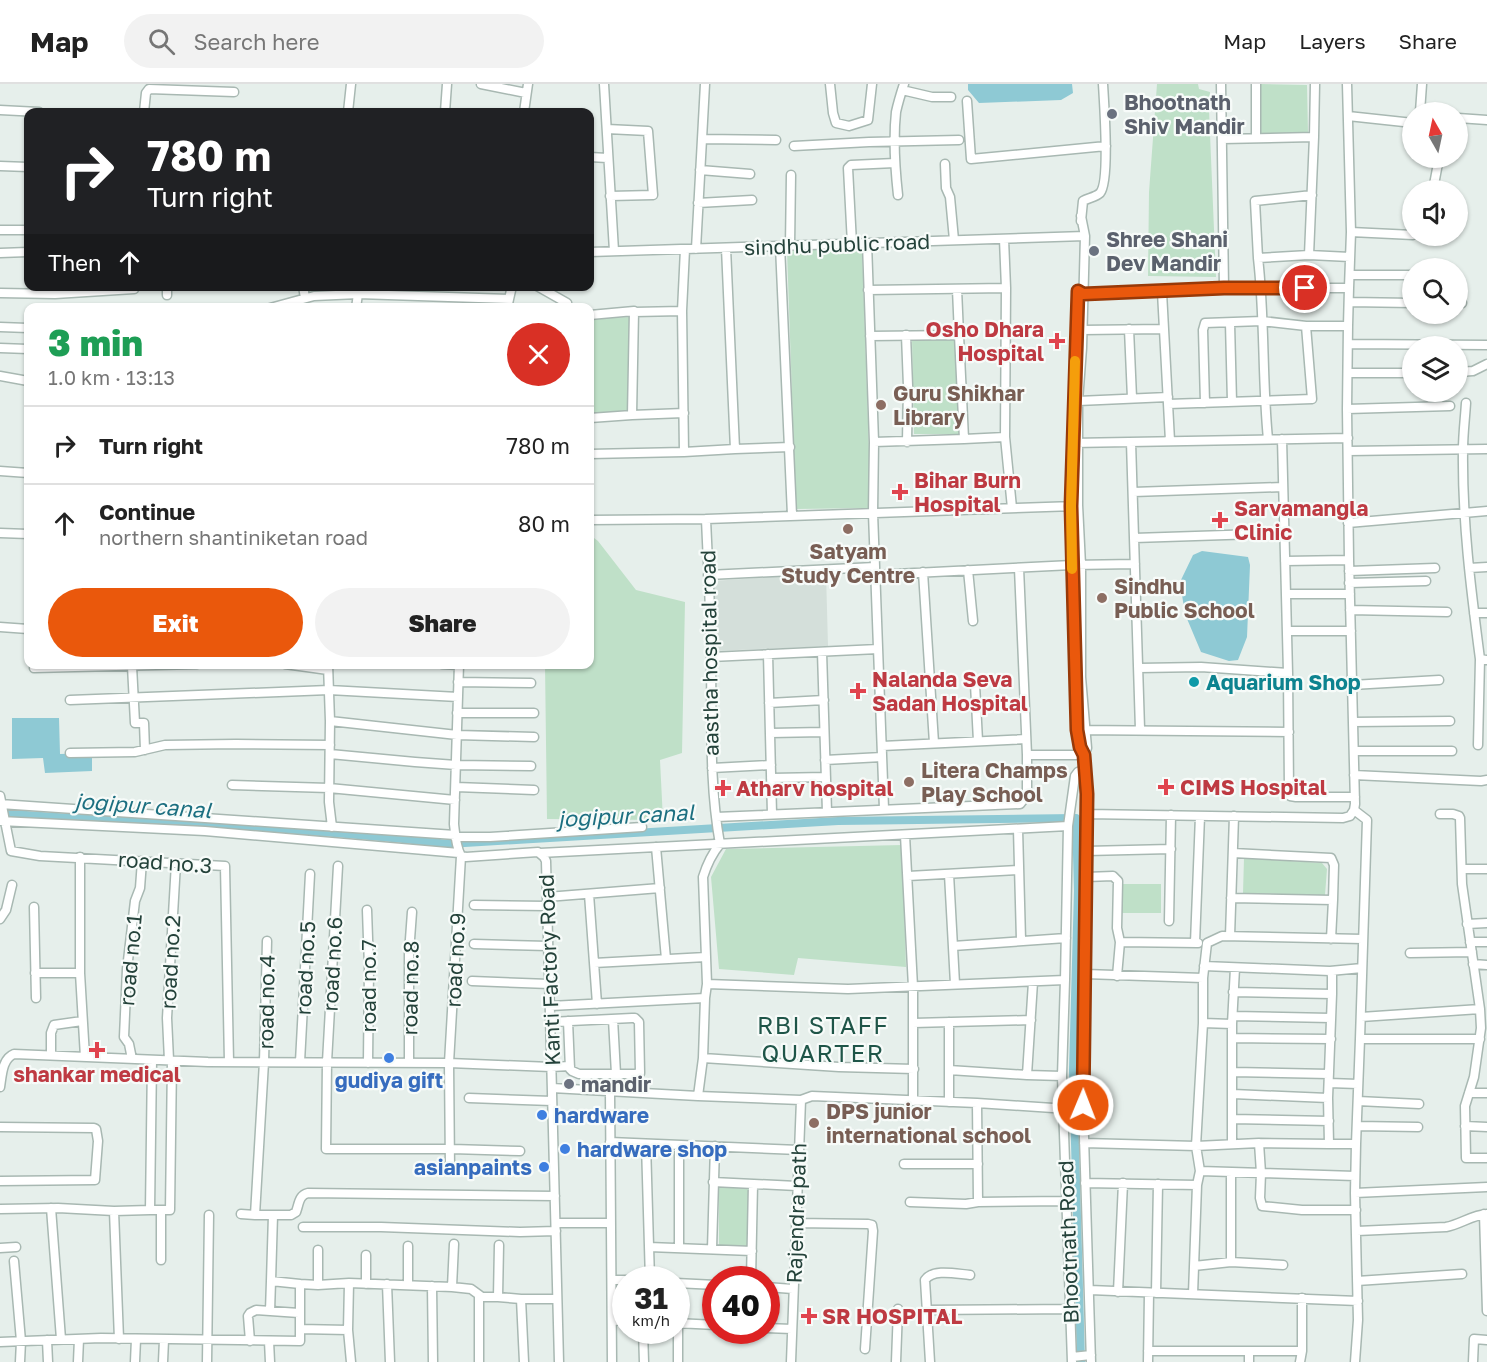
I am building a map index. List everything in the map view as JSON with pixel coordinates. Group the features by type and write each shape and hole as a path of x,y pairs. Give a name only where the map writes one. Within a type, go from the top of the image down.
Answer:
{"street":[{"path":"348,108 351,84"},
{"path":"445,108 447,84"},
{"path":"481,84 527,89 525,108"},
{"path":"604,84 614,251"},
{"path":"696,249 705,84"},
{"path":"831,84 836,123 849,126 868,120 872,84"},
{"name":"Bhootnath Road","path":"1090,1358 1090,1290 1084,1143 1080,1105 1086,974 1087,814 1084,755 1080,747 1081,677 1074,506 1081,216 1083,201 1099,195 1104,183 1106,146 1103,84"},
{"path":"1221,84 1224,288"},
{"path":"1256,84 1256,138"},
{"path":"1309,255 1315,84"},
{"path":"1087,814 1342,818 1350,816 1354,810 1348,523 1348,302 1351,232 1347,84"},
{"path":"1421,102 1422,84"},
{"path":"898,195 895,163 897,110 903,87 932,97 951,97"},
{"path":"144,108 146,93 149,89 234,92"},
{"path":"967,101 971,159 1106,146"},
{"path":"0,111 24,112"},
{"path":"1348,116 1402,122"},
{"path":"1468,119 1487,120"},
{"path":"607,129 648,131 653,195 610,196"},
{"path":"1221,140 1314,137"},
{"path":"702,139 776,140"},
{"path":"794,146 959,140"},
{"path":"594,157 608,158"},
{"path":"852,244 848,168 851,165 895,163"},
{"path":"945,164 946,189 950,197 954,240"},
{"path":"0,166 24,167"},
{"path":"700,170 750,174"},
{"path":"790,246 791,175"},
{"path":"1268,440 1264,401 1262,288 1255,201 1312,195"},
{"path":"698,203 752,201"},
{"path":"0,230 24,230"},
{"path":"1351,232 1402,234"},
{"name":"sindhu public road","path":"594,252 1082,236"},
{"path":"1004,239 1005,437 1012,508"},
{"path":"867,243 874,442 873,513 884,809"},
{"path":"780,246 792,515"},
{"path":"726,248 735,450"},
{"path":"684,452 682,311 685,249"},
{"path":"0,253 24,252"},
{"path":"1258,258 1309,255 1350,257"},
{"path":"1350,275 1402,275"},
{"path":"868,290 1006,288"},
{"path":"1080,292 1162,292 1224,288 1349,288"},
{"path":"957,289 964,439"},
{"path":"0,293 55,294 102,291"},
{"path":"304,291 305,298"},
{"path":"546,291 567,303"},
{"name":"Bhootnath Road","path":"1075,443 1082,330 1080,292"},
{"path":"1162,292 1170,441"},
{"path":"357,303 358,294"},
{"path":"288,303 314,296 358,294 508,303"},
{"path":"1348,302 1402,303"},
{"path":"594,315 682,311"},
{"path":"632,415 634,312"},
{"path":"1205,403 1203,330 1205,323 1262,321 1306,326 1348,326"},
{"path":"1230,323 1232,402"},
{"path":"1078,401 1132,398 1205,403 1312,399 1306,326"},
{"path":"0,327 24,328"},
{"path":"1129,329 1132,398"},
{"path":"1082,330 1164,329"},
{"path":"906,335 907,442"},
{"path":"870,336 958,335"},
{"path":"1349,344 1487,345"},
{"path":"0,348 24,349"},
{"path":"1468,371 1487,364"},
{"path":"1348,374 1402,373"},
{"path":"0,376 24,380"},
{"path":"1466,404 1464,513 1474,614 1483,660 1478,745"},
{"path":"1347,409 1450,406"},
{"path":"594,418 684,413"},
{"path":"874,442 1005,437"},
{"path":"1075,443 1348,438"},
{"path":"1282,439 1289,792 1290,796 1296,797 1355,797"},
{"path":"1131,442 1140,729"},
{"path":"594,454 790,447"},
{"path":"1348,451 1487,449"},
{"path":"0,471 24,473"},
{"path":"1133,492 1283,487"},
{"path":"594,520 706,519 1074,506"},
{"path":"1348,523 1487,511"},
{"name":"aastha hospital road","path":"706,519 712,768 719,841"},
{"path":"0,533 24,534"},
{"path":"1134,538 1285,533"},
{"path":"1286,561 1349,560"},
{"path":"708,575 923,572 1135,564"},
{"path":"716,820 772,814 1020,804 1027,795 1027,755 1019,567"},
{"path":"1469,568 1487,567"},
{"path":"1349,571 1435,568"},
{"path":"968,570 972,621"},
{"path":"923,572 934,743"},
{"path":"1349,583 1426,581"},
{"path":"1286,594 1350,594"},
{"path":"1350,610 1447,612"},
{"path":"1474,614 1487,613"},
{"path":"0,627 24,629"},
{"path":"1287,631 1351,630"},
{"path":"711,657 878,649"},
{"path":"822,652 827,812"},
{"path":"768,654 772,814"},
{"path":"1138,668 1202,667 1288,673"},
{"path":"132,669 135,723 144,723 145,750"},
{"path":"328,669 329,802 332,827"},
{"path":"459,669 455,800 459,853"},
{"path":"1352,685 1439,680"},
{"path":"458,682 531,683"},
{"path":"975,684 978,741"},
{"path":"70,699 329,690 458,697"},
{"path":"769,703 824,700"},
{"path":"457,713 534,713"},
{"path":"330,721 457,735 534,737"},
{"path":"1353,722 1450,721"},
{"path":"1081,730 1289,732"},
{"path":"770,733 824,732"},
{"path":"882,746 1026,739"},
{"path":"70,753 135,752 165,745 236,744 330,749 456,765 531,766"},
{"path":"1354,751 1452,751"},
{"path":"1027,755 1084,755"},
{"path":"825,760 882,757"},
{"path":"712,768 771,765"},
{"name":"Bhootnath Road","path":"1073,1359 1066,1201 1065,1106 1062,1076 1068,824 1075,776 1085,769"},
{"path":"1354,775 1487,780"},
{"path":"771,778 826,777"},
{"path":"232,785 329,788 455,800"},
{"path":"456,787 534,790"},
{"path":"3,820 1,803 456,837 490,837 642,827"},
{"path":"1354,810 1367,820 1355,1176 1358,1301 1355,1362"},
{"path":"1440,814 1453,814 1460,818 1467,924 1480,1009 1482,1041 1465,1106 1466,1158 1487,1158"},
{"path":"1169,921 1172,815"},
{"path":"1195,943 1200,816"},
{"path":"1230,936 1234,816"},
{"name":"Kanti Factory Road","path":"3,820 205,831 459,853 466,857 533,852 540,854 546,861 559,1362"},
{"name":"road no.3","path":"3,820 11,851 40,856 225,866 229,1062"},
{"path":"540,854 656,848 719,841 904,835 1068,824"},
{"path":"1018,829 1021,940"},
{"path":"904,835 913,987 913,1101"},
{"path":"698,1096 703,1058 707,984 703,877 706,865 719,841"},
{"path":"656,848 666,959"},
{"path":"1086,850 1171,849"},
{"name":"road no.9","path":"450,1170 449,1063 459,853"},
{"path":"1233,853 1331,858 1334,865 1331,939"},
{"path":"80,857 80,973 85,1057"},
{"name":"road no.1","path":"132,1059 129,1044 124,1037 135,901 140,888 142,861"},
{"name":"road no.2","path":"160,1210 170,1210 170,1060 167,1018 176,863"},
{"name":"road no.6","path":"338,866 327,1062 326,1149 449,1149"},
{"path":"1462,869 1487,869"},
{"path":"908,876 1019,870"},
{"name":"road no.5","path":"300,1062 310,874"},
{"path":"949,874 955,984"},
{"path":"1086,877 1113,876 1118,881 1117,928 1120,942 1118,976"},
{"path":"0,919 6,910 12,885"},
{"path":"474,905 547,901 589,894 660,888"},
{"path":"589,894 597,1004"},
{"path":"1231,898 1333,900"},
{"path":"34,907 36,998"},
{"name":"road no.7","path":"367,910 368,1063"},
{"name":"road no.8","path":"409,1063 409,953 412,912"},
{"path":"1467,924 1487,923"},
{"path":"1120,942 1207,943 1222,936 1363,939"},
{"path":"953,946 1066,938"},
{"name":"road no.4","path":"255,1215 264,1062 267,941"},
{"path":"1470,942 1487,942"},
{"path":"1193,1294 1197,1185 1200,1172 1196,1146 1203,1023 1203,978 1207,943"},
{"path":"474,944 548,946"},
{"path":"1410,953 1472,952"},
{"path":"594,963 706,957"},
{"path":"1473,964 1487,965"},
{"path":"1204,966 1330,971 1362,968"},
{"path":"1232,1144 1232,1020 1235,968"},
{"path":"1329,1144 1328,1098 1332,994 1330,971"},
{"path":"36,973 80,973"},
{"path":"1086,974 1203,978"},
{"path":"707,984 848,989 1065,980"},
{"path":"472,981 549,984"},
{"path":"1027,1076 1033,982"},
{"path":"1233,992 1332,994"},
{"path":"550,1006 705,998"},
{"path":"1361,1017 1480,1009"},
{"path":"550,1022 568,1021 635,1018 639,1022 640,1073 579,1074 572,1071 568,1021"},
{"path":"1203,1023 1232,1020 1331,1018"},
{"path":"613,1019 616,1074"},
{"path":"913,1023 1031,1020"},
{"path":"51,1055 51,1032 54,1025 82,1021"},
{"path":"948,1022 949,1102"},
{"path":"1232,1038 1331,1039"},
{"path":"1360,1039 1482,1041"},
{"path":"0,1048 11,1055 152,1060 570,1066"},
{"path":"0,1087 6,1060 11,1055"},
{"path":"703,1058 839,1067 914,1069"},
{"path":"150,1210 152,1060"},
{"path":"949,1070 1027,1076 1062,1076"},
{"path":"1233,1072 1329,1078 1358,1084"},
{"path":"552,1088 801,1100 812,1096 1053,1108 1080,1105"},
{"path":"610,1092 612,1280"},
{"path":"1469,1093 1487,1093"},
{"path":"1233,1094 1328,1098"},
{"path":"469,1098 552,1101"},
{"name":"Rajendra path","path":"791,1362 801,1100"},
{"path":"1358,1101 1419,1104"},
{"path":"977,1103 978,1202"},
{"path":"1232,1119 1329,1121"},
{"path":"1357,1126 1418,1127"},
{"path":"1465,1126 1487,1127"},
{"path":"0,1127 94,1128 98,1142 95,1180 0,1181"},
{"path":"610,1142 799,1150"},
{"path":"1084,1143 1196,1146 1259,1143 1356,1143"},
{"path":"1259,1143 1262,1206 1302,1210 1356,1210"},
{"path":"646,1144 650,1266"},
{"path":"679,1145 679,1248"},
{"path":"712,1249 715,1146"},
{"path":"449,1149 520,1151"},
{"path":"904,1164 978,1164"},
{"path":"1200,1172 1355,1176"},
{"path":"1231,1172 1231,1262"},
{"path":"713,1182 798,1186"},
{"path":"1085,1182 1197,1185"},
{"path":"1118,1292 1123,1183"},
{"path":"751,1266 753,1184"},
{"path":"1148,1362 1158,1184"},
{"path":"1355,1193 1487,1187"},
{"path":"241,1214 291,1215 296,1212 304,1194 308,1193 555,1196"},
{"path":"910,1202 966,1204 1066,1201"},
{"path":"51,1208 61,1340"},
{"path":"0,1209 160,1210 161,1260"},
{"path":"114,1211 118,1339"},
{"path":"1357,1231 1454,1226 1474,1216 1486,1214 1487,1311"},
{"path":"207,1362 209,1215"},
{"path":"270,1311 273,1215"},
{"path":"303,1227 391,1227 520,1232 611,1223"},
{"path":"796,1223 868,1224 872,1226 865,1349"},
{"path":"452,1287 454,1244"},
{"path":"498,1297 499,1245"},
{"path":"408,1246 408,1285"},
{"path":"0,1248 16,1247"},
{"path":"649,1247 752,1251"},
{"path":"318,1250 318,1285"},
{"path":"366,1255 366,1284"},
{"path":"14,1260 21,1341 20,1362"},
{"path":"1194,1266 1231,1262 1283,1265"},
{"path":"930,1362 926,1277 930,1274 945,1273 970,1275"},
{"path":"1357,1281 1462,1274"},
{"path":"271,1281 318,1285 348,1283 452,1287 471,1289 482,1297 557,1299"},
{"path":"348,1283 351,1362"},
{"path":"0,1342 79,1339 300,1341 300,1284"},
{"path":"387,1284 390,1362"},
{"path":"432,1286 434,1362"},
{"path":"780,1288 794,1289"},
{"path":"1090,1290 1358,1301"},
{"path":"479,1295 479,1362"},
{"path":"521,1299 524,1362"},
{"path":"1300,1362 1302,1299"},
{"path":"896,1362 898,1309"},
{"path":"927,1310 1070,1309"},
{"path":"250,1341 248,1316 255,1310 299,1313"},
{"path":"300,1329 348,1330"},
{"path":"780,1329 792,1329"},
{"path":"78,1362 79,1339"},
{"path":"135,1362 136,1339"},
{"path":"1473,1362 1474,1339 1487,1340"},
{"path":"47,1340 48,1362"},
{"path":"163,1362 164,1340"},
{"path":"269,1341 270,1362"},
{"path":"612,1344 612,1362"},
{"path":"643,1344 644,1362"},
{"path":"678,1344 678,1362"},
{"path":"1249,1351 1249,1362"},
{"path":"1148,1352 1302,1351"},
{"path":"1073,1359 1090,1358"}],"shaded area":[{"path":"826,573 828,646 716,651 713,581"}],"green space":[{"path":"1157,84 1198,84 1199,89 1210,92 1216,277 1148,276 1149,192"},
{"path":"1260,84 1307,85 1308,133 1260,133"},
{"path":"862,248 871,508 796,509 787,251"},
{"path":"633,317 631,411 594,413 594,318"},
{"path":"955,338 959,434 914,434 912,339"},
{"path":"594,538 636,590 685,602 682,753 660,760 663,820 547,819 545,669 594,669"},
{"path":"902,845 906,967 798,958 794,975 719,969 711,877 726,849"},
{"path":"1244,858 1322,863 1327,869 1325,895 1243,893"},
{"path":"1121,884 1161,884 1161,913 1119,913"},
{"path":"719,1188 751,1188 751,1247 719,1246"}],"water":[{"path":"968,84 1072,84 1073,93 1061,100 979,103 968,90"},
{"path":"1202,551 1248,557 1250,565 1247,637 1238,660 1229,661 1201,652 1185,614 1180,582 1193,555"},
{"path":"12,718 59,718 60,754 92,753 92,771 45,773 43,758 12,759"}],"waterway":[{"name":"jogipur canal","path":"0,813 280,829 448,844 838,821 1076,818 1078,891 1073,1070 1081,1362"}],"slow traffic":[{"path":"1072,569 1071,506 1075,361"}],"place":[{"name":"Bhootnath Shiv Mandir","path":"1112,114"},
{"name":"Shree Shani Dev Mandir","path":"1094,251"},
{"name":"Osho Dhara Hospital","path":"1057,341"},
{"name":"Guru Shikhar Library","path":"881,405"},
{"name":"Bihar Burn Hospital","path":"900,492"},
{"name":"Sarvamangla Clinic","path":"1220,520"},
{"name":"Satyam Study Centre","path":"848,529"},
{"name":"Sindhu Public School","path":"1102,598"},
{"name":"Aquarium Shop","path":"1194,682"},
{"name":"Nalanda Seva Sadan Hospital","path":"858,691"},
{"name":"Litera Champs Play School","path":"909,782"},
{"name":"CIMS Hospital","path":"1166,787"},
{"name":"Atharv hospital","path":"723,788"},
{"name":"shankar medical","path":"97,1050"},
{"name":"gudiya gift","path":"389,1058"},
{"name":"mandir","path":"569,1084"},
{"name":"hardware","path":"542,1115"},
{"name":"DPS junior international school","path":"814,1123"},
{"name":"hardware shop","path":"565,1149"},
{"name":"asianpaints","path":"544,1167"},
{"name":"SR HOSPITAL","path":"809,1316"}],"district":[{"name":"RBI STAFF QUARTER","path":"823,1038"}],"route":[{"path":"1083,1105 1087,794 1084,755 1077,730 1071,506 1078,291 1083,294 1224,288 1305,288"}]}
